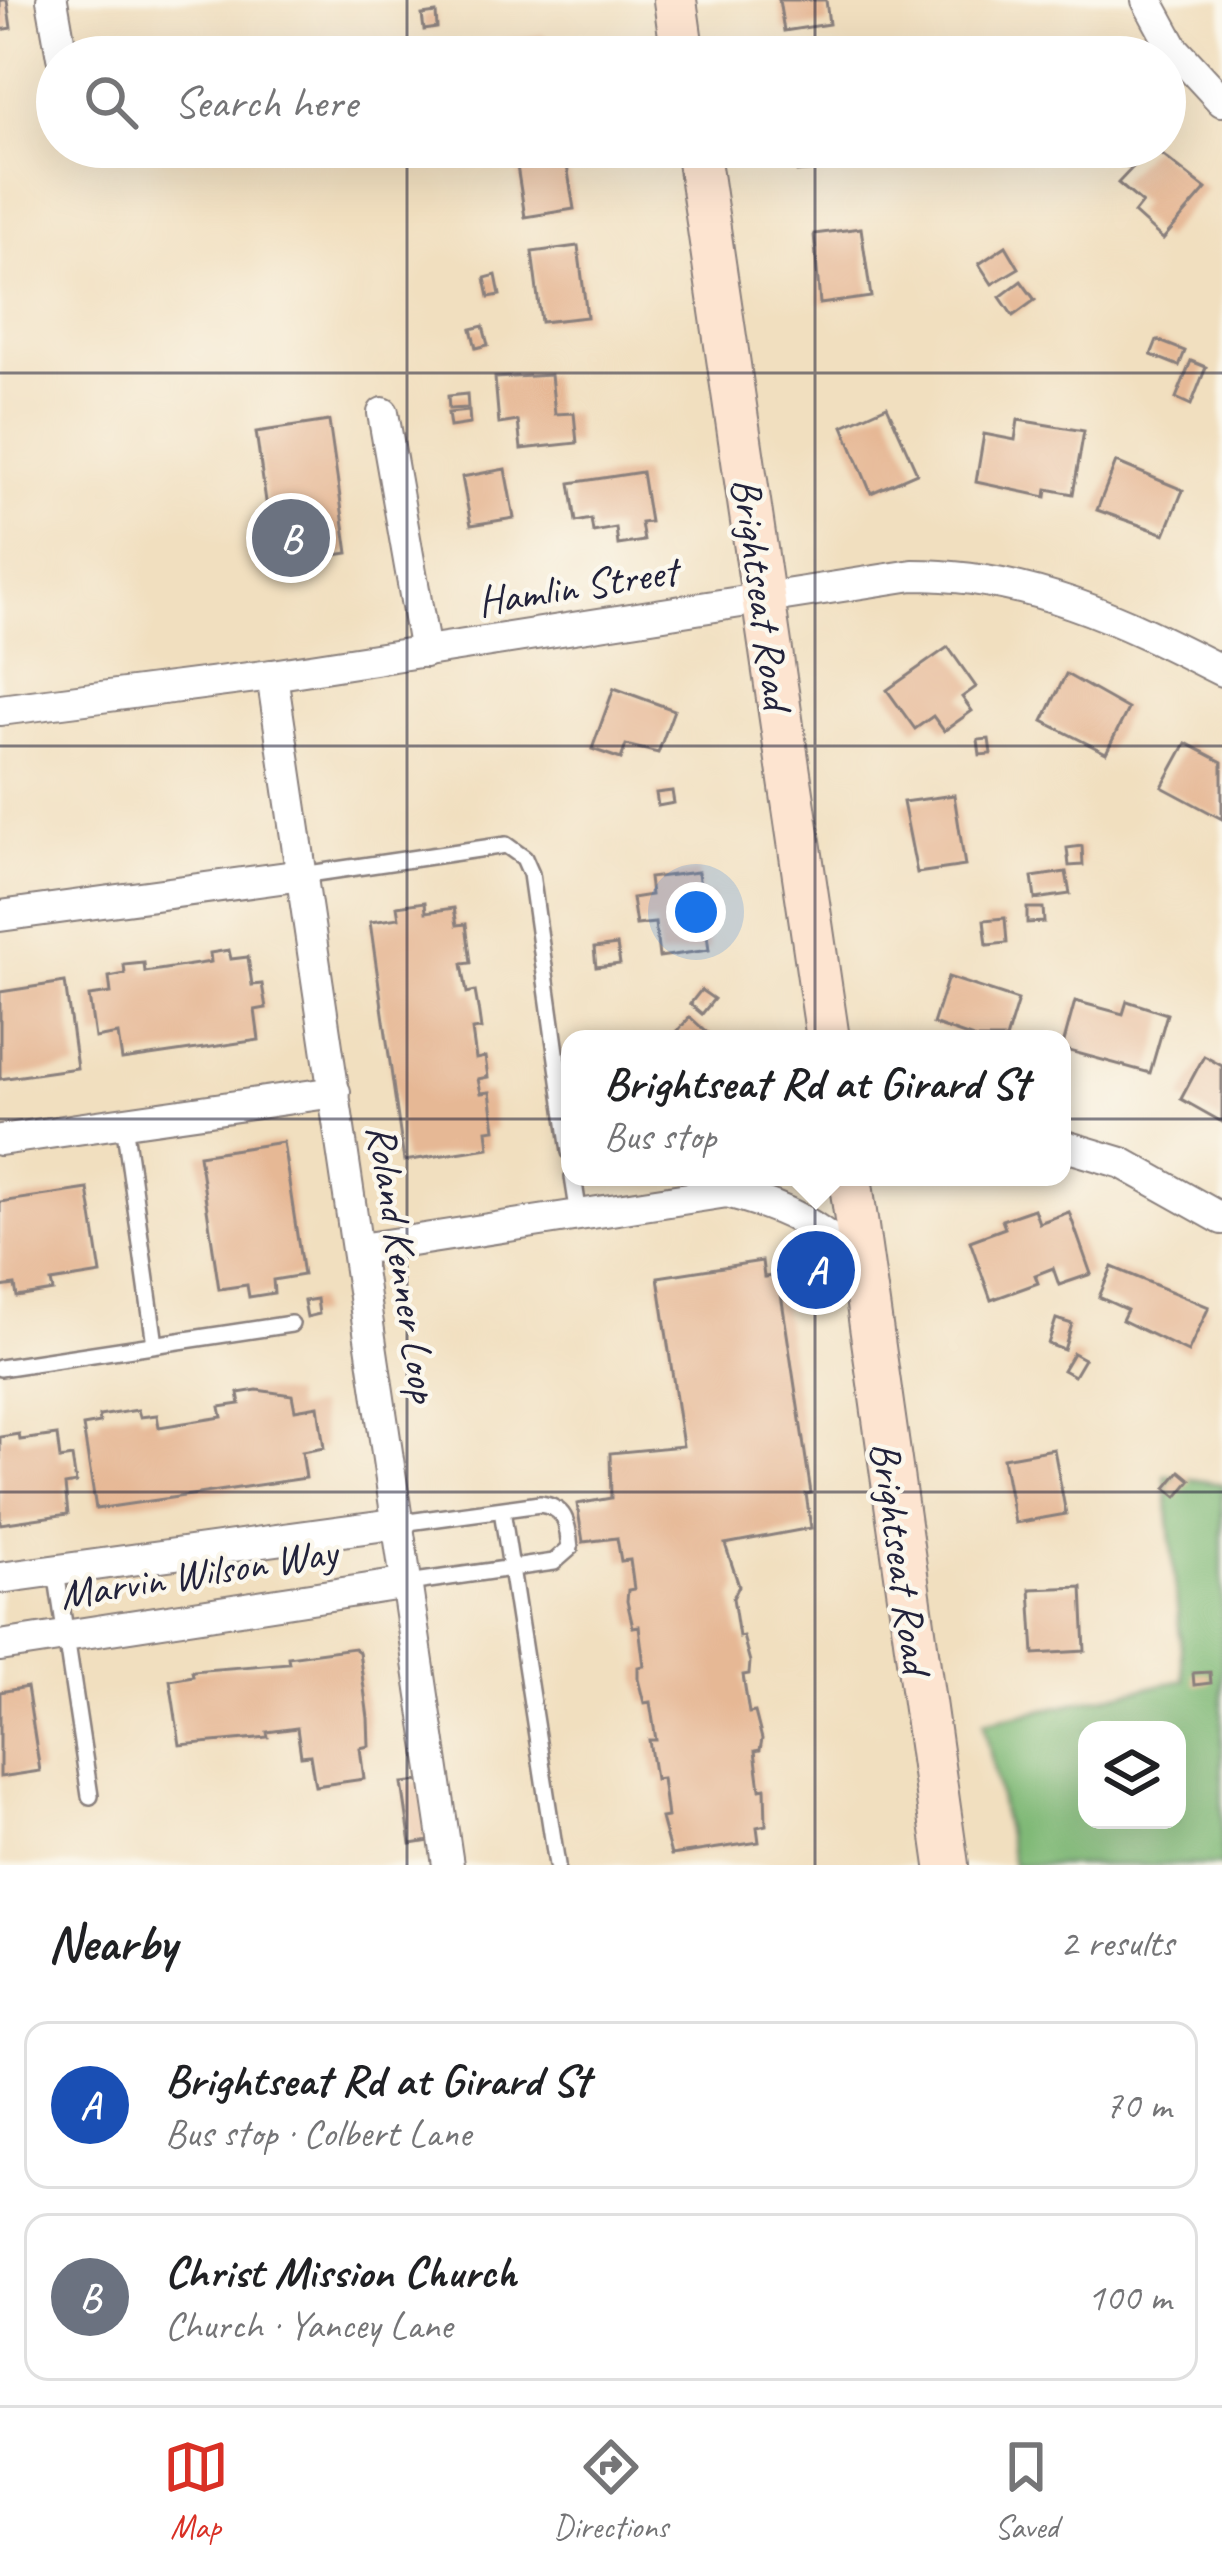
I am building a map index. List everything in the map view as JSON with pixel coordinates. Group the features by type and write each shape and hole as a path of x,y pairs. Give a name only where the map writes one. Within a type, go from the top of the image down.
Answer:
{"street":[{"path":"52,0 58,36"},
{"path":"675,0 680,36"},
{"path":"1147,0 1166,36"},
{"path":"1186,62 1222,100"},
{"name":"Brightseat Road","path":"700,168 827,1030"},
{"path":"383,413 425,652"},
{"name":"Hamlin Street","path":"0,710 272,675 913,575 1027,586 1120,618 1222,671"},
{"name":"Roland Kenner Loop","path":"272,675 448,1865"},
{"path":"0,916 302,875"},
{"path":"0,1140 335,1092"},
{"path":"1071,1148 1122,1163 1222,1219"},
{"path":"360,1249 728,1186"},
{"path":"742,1186 812,1222 861,1264"},
{"name":"Brightseat Road","path":"851,1186 947,1865"},
{"name":"Marvin Wilson Way","path":"0,1578 400,1523"},
{"name":"Marvin Wilson Way","path":"0,1646 408,1582"}],"lane":[{"path":"302,875 506,845 524,858 531,874 561,1088"},
{"path":"124,1124 155,1344"},
{"path":"575,1186 579,1215"},
{"path":"0,1368 292,1324"},
{"path":"400,1523 540,1504 556,1506 566,1515 570,1548 563,1557 408,1582"},
{"path":"502,1510 557,1865"},
{"path":"56,1571 90,1796"}],"green space":[{"path":"1165,1475 1222,1484 1222,1865 1013,1865 984,1722 1184,1680"}],"building":[{"path":"0,0 7,0 11,28 0,30"},
{"path":"779,0 826,0 829,24 784,31"},
{"path":"436,13 437,28 424,30 422,15"},
{"path":"517,168 567,168 574,209 525,217"},
{"path":"796,168 843,168 797,172"},
{"path":"1132,168 1179,168 1206,189 1163,239 1134,213 1142,203 1118,183"},
{"path":"861,228 871,297 820,304 814,234"},
{"path":"578,246 587,317 541,322 532,252"},
{"path":"1006,246 1019,268 992,284 979,264"},
{"path":"496,275 500,295 489,297 485,278"},
{"path":"1021,281 1035,300 1013,316 1000,297"},
{"path":"483,326 488,345 476,348 471,329"},
{"path":"1157,340 1185,351 1179,366 1151,355"},
{"path":"1191,361 1206,367 1191,405 1176,398"},
{"path":"551,375 555,414 574,413 577,443 521,449 518,421 499,424 495,378"},
{"path":"467,394 468,408 449,409 448,396"},
{"path":"887,406 917,473 871,493 843,426"},
{"path":"469,411 470,424 450,427 448,413"},
{"path":"1018,420 1084,431 1073,494 1047,489 1046,497 976,482 984,434 1015,440"},
{"path":"329,421 348,553 275,564 256,432"},
{"path":"1116,462 1183,490 1165,534 1097,510"},
{"path":"505,469 514,518 471,525 462,477"},
{"path":"642,472 650,522 641,523 644,541 618,545 616,528 593,532 591,519 576,522 570,483"},
{"path":"948,647 976,687 962,697 972,711 944,731 933,716 915,729 887,690"},
{"path":"1066,674 1128,709 1106,753 1043,721"},
{"path":"614,688 674,710 658,753 626,745 621,759 592,749"},
{"path":"989,739 991,754 980,755 978,740"},
{"path":"1186,743 1222,762 1222,819 1162,787"},
{"path":"672,791 674,803 658,806 656,793"},
{"path":"954,795 965,866 917,873 903,802"},
{"path":"1082,846 1083,865 1069,866 1067,848"},
{"path":"698,872 701,896 712,895 715,917 705,919 709,950 659,957 655,923 636,925 632,898 651,895 649,878"},
{"path":"1066,872 1070,894 1035,899 1032,877"},
{"path":"425,902 426,912 454,908 457,925 466,924 471,963 462,964 467,993 475,991 478,1008 481,1029 472,1030 476,1059 485,1057 488,1077 478,1079 481,1093 490,1092 495,1129 487,1130 489,1148 404,1161 370,922 399,918 397,906"},
{"path":"1027,908 1043,908 1044,922 1027,923"},
{"path":"1005,918 1007,943 987,945 984,920"},
{"path":"617,945 620,964 596,967 594,948"},
{"path":"229,950 231,959 248,957 252,985 262,984 266,1008 255,1010 259,1040 122,1060 118,1034 95,1038 89,996 111,993 109,977 125,974 124,965 144,963 145,972 211,962 210,953"},
{"path":"948,977 1018,1000 1009,1030 950,1030 933,1024"},
{"path":"65,982 77,1068 0,1079 0,992"},
{"path":"701,990 714,999 702,1014 690,1004"},
{"path":"1075,1001 1123,1014 1127,1001 1167,1014 1150,1073 1071,1051 1071,1030 1067,1030"},
{"path":"690,1017 704,1030 678,1030"},
{"path":"1204,1056 1222,1066 1222,1122 1181,1099"},
{"path":"283,1142 303,1275 273,1280 274,1293 249,1297 247,1285 219,1289 199,1155"},
{"path":"88,1189 101,1274 51,1282 53,1291 17,1297 15,1285 0,1287 0,1202"},
{"path":"1034,1209 1039,1223 1069,1212 1091,1274 1059,1285 1053,1268 1035,1275 1038,1283 991,1300 970,1241 1005,1228 1002,1220"},
{"path":"762,1261 764,1277 775,1276 781,1294 811,1493 806,1494 811,1528 725,1544 739,1586 733,1598 739,1637 743,1636 750,1662 749,1674 743,1675 749,1713 755,1712 762,1739 760,1750 755,1751 760,1789 765,1788 766,1825 757,1827 759,1842 671,1855 661,1818 667,1817 662,1778 655,1779 649,1740 656,1740 650,1702 644,1703 638,1679 638,1667 644,1666 639,1626 633,1627 627,1601 628,1590 634,1589 630,1560 621,1561 617,1538 583,1542 577,1504 611,1498 610,1453 683,1446 658,1277"},
{"path":"1112,1267 1209,1307 1188,1352 1122,1320 1127,1310 1099,1297"},
{"path":"317,1299 319,1314 307,1317 304,1301"},
{"path":"1056,1319 1072,1324 1064,1350 1048,1344"},
{"path":"1073,1353 1084,1359 1074,1376 1063,1370"},
{"path":"257,1390 292,1395 295,1410 318,1406 324,1448 302,1452 306,1478 96,1509 83,1426 100,1423 99,1416 138,1410 140,1417 157,1415 159,1427 222,1417 220,1407 240,1404 238,1393"},
{"path":"19,1434 20,1440 57,1435 60,1459 72,1457 76,1483 65,1485 68,1514 0,1524 0,1437"},
{"path":"1054,1449 1066,1514 1015,1523 1003,1458"},
{"path":"1180,1471 1191,1480 1177,1497 1166,1488"},
{"path":"1082,1587 1085,1651 1034,1654 1030,1589"},
{"path":"354,1648 359,1652 368,1718 369,1746 360,1748 364,1779 315,1786 310,1755 301,1756 297,1728 267,1732 268,1737 180,1745 170,1680 193,1676 192,1671 289,1663 288,1657"},
{"path":"1210,1672 1211,1683 1194,1685 1193,1673"},
{"path":"27,1687 40,1771 0,1777 0,1692"},
{"path":"421,1781 430,1841 411,1844 402,1783"}],"place":[{"name":"Christ Mission Church","path":"291,538"},
{"name":"Brightseat Rd at Girard St","path":"816,1270"}]}
